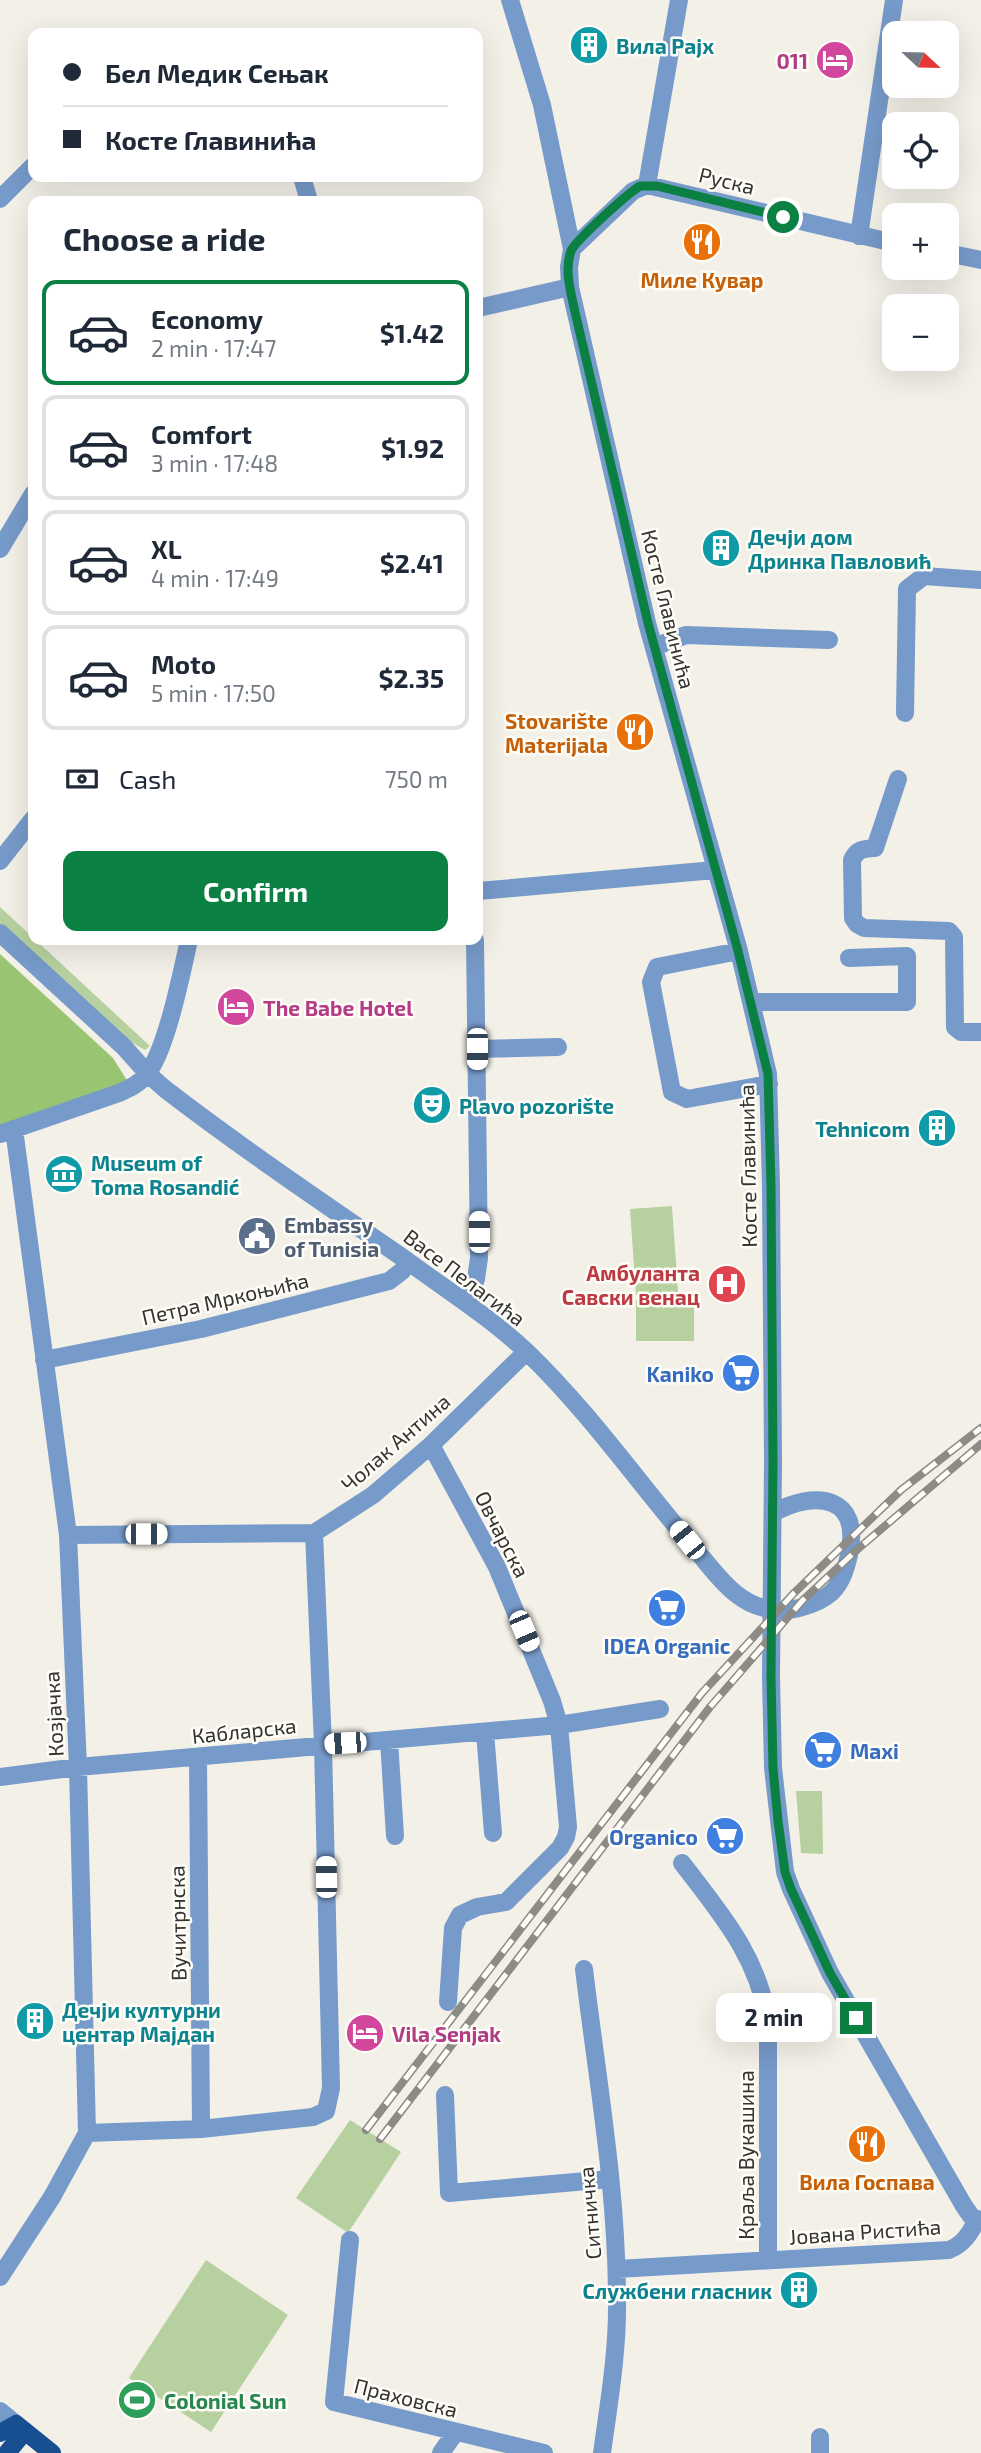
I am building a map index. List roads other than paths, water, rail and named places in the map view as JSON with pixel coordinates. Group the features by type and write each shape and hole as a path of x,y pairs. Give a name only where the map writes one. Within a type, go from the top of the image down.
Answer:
{"main road":[{"path":"7,2445 20,2427 52,2453"}],"street":[{"name":"Косте Главинића","path":"510,0 542,105 572,248 570,287 654,647 738,951 769,1084 773,1768 782,1852 791,1889 830,1973 964,2206 979,2221"},
{"path":"572,248 633,191 647,184 679,0"},
{"path":"859,236 894,0"},
{"path":"0,200 28,171"},
{"name":"Руска","path":"647,184 882,241"},
{"path":"959,255 981,260"},
{"path":"483,307 570,287"},
{"path":"0,549 28,502"},
{"path":"905,713 907,589 925,576 981,580"},
{"path":"654,647 686,635 829,640"},
{"path":"898,779 875,848 861,849 855,853 852,860 853,918 857,925 864,928 949,931 954,937 955,1027 961,1032 981,1032"},
{"path":"0,861 28,825"},
{"path":"483,891 715,870"},
{"name":"Васе Пелагића","path":"0,933 124,1046 148,1074 187,1106 468,1304 526,1352 571,1398 722,1580 746,1600 771,1611"},
{"path":"7,1131 119,1093 134,1086 148,1074 159,1052 188,945"},
{"path":"468,1304 477,1279 480,1258 475,945"},
{"path":"738,951 657,967 651,982 672,1092 687,1098 769,1084"},
{"path":"751,1002 907,1002 907,956 849,958"},
{"path":"477,1049 558,1047"},
{"name":"Козјачка","path":"7,1131 44,1360 68,1535 78,1767 87,2133"},
{"name":"Петра Мркоњића","path":"44,1360 201,1329 389,1282 408,1262"},
{"name":"Чолак Антина","path":"314,1533 373,1495 431,1444 526,1352"},
{"name":"Овчарска","path":"431,1444 497,1567 542,1673 559,1725"},
{"path":"771,1611 786,1611 813,1604 833,1592 846,1568 851,1537 848,1521 842,1510 835,1503 826,1500 790,1504 773,1513"},
{"path":"0,2277 57,2188 87,2133 201,2129 313,2118 326,2111 331,2088 323,1745 314,1533 68,1535"},
{"name":"Кабларска","path":"0,1777 78,1767 559,1725 660,1709"},
{"path":"448,2002 453,1928 460,1915 477,1906 506,1902 560,1848 566,1837 568,1827 559,1725"},
{"path":"485,1732 494,1833"},
{"path":"388,1740 396,1836"},
{"name":"Вучитрнска","path":"198,1758 201,2129"},
{"name":"Краља Вукашина","path":"682,1863 741,1942 765,2001 768,2020 768,2260"},
{"name":"Ситничка","path":"584,1969 610,2179 617,2269 616,2337 602,2453"},
{"path":"445,2095 449,2193 610,2179"},
{"name":"Јована Ристића","path":"617,2269 949,2250 966,2239 979,2221"},
{"name":"Праховска","path":"350,2240 334,2402 544,2453"},
{"path":"0,2411 20,2427"},
{"path":"441,2453 455,2433"}],"railway":[{"path":"366,2130 702,1693 794,1593 901,1490 981,1428"},
{"path":"380,2139 710,1707 803,1600 859,1548 981,1444"}],"place":[{"name":"Вила Рајх","path":"589,45"},
{"name":"011","path":"835,60"},
{"name":"Миле Кувар","path":"702,242"},
{"name":"Дечји дом Дринка Павловић","path":"721,548"},
{"name":"Stovarište Materijala","path":"635,732"},
{"name":"The Babe Hotel","path":"236,1007"},
{"name":"Plavo pozorište","path":"432,1105"},
{"name":"Tehnicom","path":"937,1128"},
{"name":"Museum of Toma Rosandić","path":"64,1174"},
{"name":"Embassy of Tunisia","path":"257,1236"},
{"name":"Амбуланта Савски венац","path":"727,1284"},
{"name":"Kaniko","path":"741,1373"},
{"name":"IDEA Organic","path":"667,1608"},
{"name":"Maxi","path":"823,1750"},
{"name":"Organico","path":"725,1836"},
{"name":"Дечји културни центар Мајдан","path":"35,2021"},
{"name":"Vila Senjak","path":"365,2033"},
{"name":"Вила Госпава","path":"867,2144"},
{"name":"Службени гласник","path":"799,2290"},
{"name":"Colonial Sun","path":"137,2400"}]}
